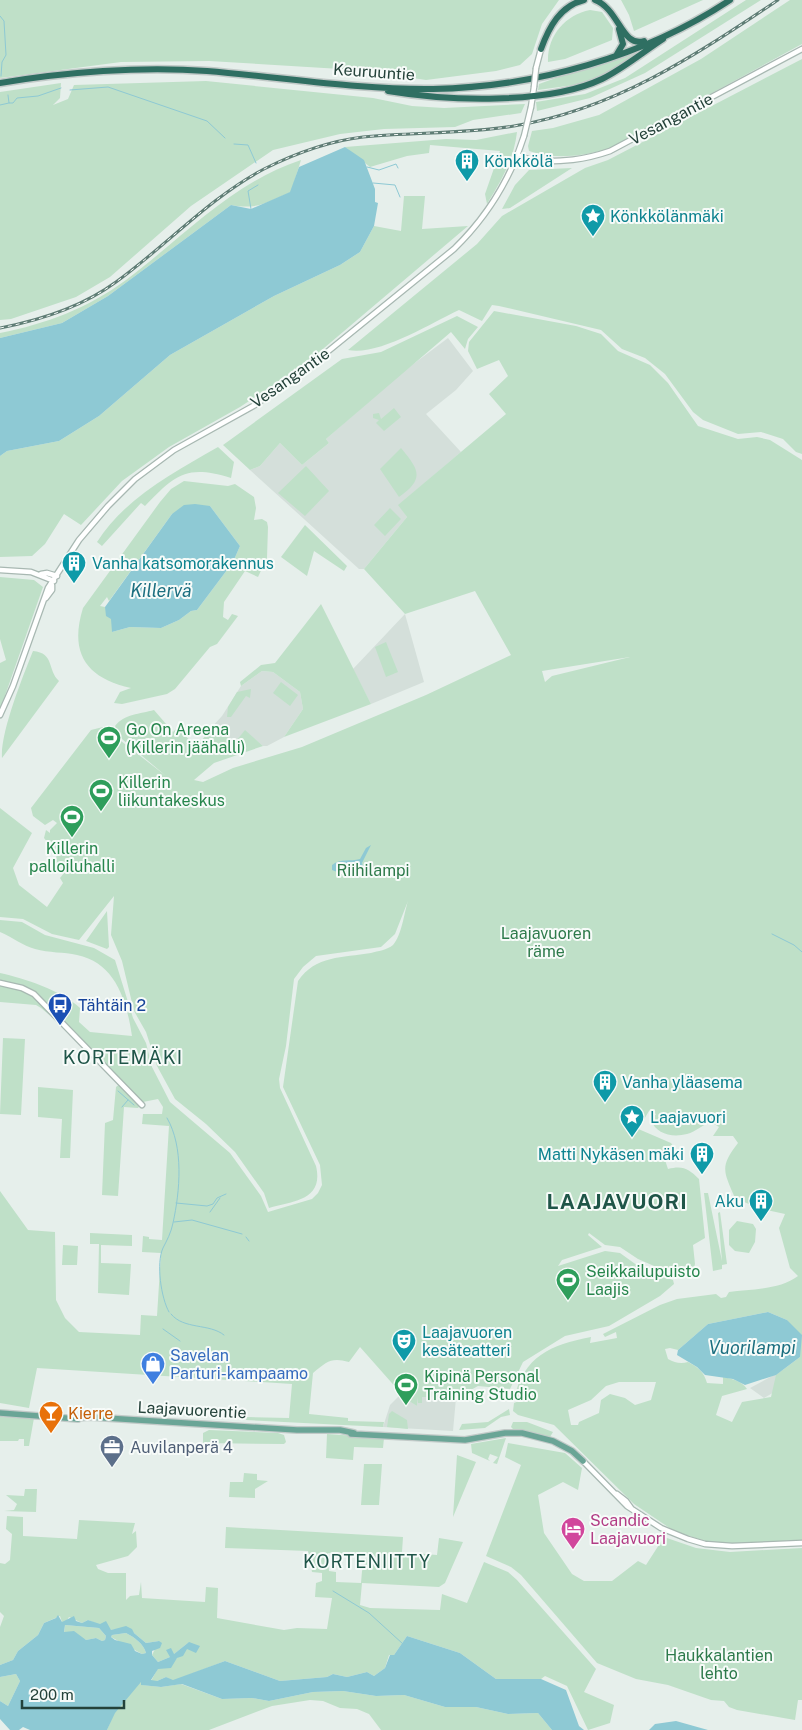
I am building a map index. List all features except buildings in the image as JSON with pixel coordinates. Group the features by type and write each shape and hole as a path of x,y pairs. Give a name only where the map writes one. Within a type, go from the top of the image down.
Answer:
{"highway":[{"path":"541,49 546,35 558,16 574,3 584,0"},
{"path":"595,0 606,6 615,16 632,42 641,42 660,37"},
{"name":"Keuruuntie","path":"0,83 113,72 205,71 351,85 432,89 483,86 542,76 614,56 696,20 730,0"},
{"path":"614,56 621,50 623,44 615,16"},
{"path":"351,85 433,98 533,96 581,87 603,78 696,20"}],"main road":[{"name":"Laajavuorentie","path":"0,1414 337,1432 350,1431 354,1433 465,1440 504,1432 537,1436 572,1451 583,1461"}],"street":[{"name":"Vesangantie","path":"0,716 56,576 93,523 140,475 181,445 255,404 291,381 454,249 490,207 517,158 531,107 536,68 541,49"},
{"name":"Vesangantie","path":"517,158 520,162 578,161 610,151 802,49"},
{"path":"0,570 18,570 56,576"},
{"path":"41,574 53,583"},
{"path":"0,983 22,988 34,994 142,1105"},
{"name":"Laajavuorentie","path":"583,1461 631,1508 661,1528 705,1544 732,1546 802,1543"}],"shaded area":[{"path":"448,338 473,371 456,390 426,414 461,452 399,505 407,517 364,569 359,569 250,470 260,466 280,443 302,465 329,443 326,439 400,374"},
{"path":"405,614 424,682 371,704 353,669"},
{"path":"262,671 273,672 300,692 303,709 284,737 267,746 263,746 245,731 236,741 210,729 222,716 241,686"},
{"path":"785,1369 776,1391 764,1398 750,1388"},
{"path":"401,1394 417,1406 417,1397 421,1403 422,1397 456,1398 453,1431 383,1427 390,1405"}],"green space":[{"path":"0,0 559,0 542,24 532,54 520,65 496,71 426,80 357,70 209,61 121,62 0,78"},
{"path":"621,0 703,0 634,31 629,15"},
{"path":"746,0 761,0 645,73 590,98 537,111 536,102 585,94 625,78"},
{"path":"790,0 802,0 802,44 609,149 569,156 539,154 529,151 528,146 532,131 553,128 599,115 701,59"},
{"path":"590,10 602,12 613,28 612,40 565,59 548,62 548,53 554,35 559,28 573,17"},
{"path":"653,43 606,75 581,84 538,90 539,84"},
{"path":"802,59 802,454 796,452 783,439 761,432 738,434 703,420 693,412 665,374 645,358 622,349 601,330 499,306 492,305 482,321 459,310 389,344 360,351 348,350 477,244 502,216 585,168 608,160"},
{"path":"206,81 373,98 412,106 444,108 525,104 521,113 473,120 455,127 384,129 340,134 273,150 191,206 110,277 76,297 11,319 0,320 0,92 61,83 60,98 53,105 68,99 74,85"},
{"path":"517,132 510,161 487,204 485,194 500,151 430,145 429,153 407,156 370,167 345,147 446,139 476,140"},
{"path":"301,160 291,192 256,206 231,205 108,296 62,323 0,338 0,333 50,320 97,299 147,264 209,212 253,182"},
{"path":"572,168 510,208 502,209 515,185 529,170"},
{"path":"404,196 425,196 422,229 468,226 304,365 240,407 169,447 122,481 81,525 64,514 45,544 32,556 0,557 0,456 7,451 59,441 99,416 170,355 274,296 340,265 360,252 374,226 401,231"},
{"name":"Laajavuoren räme","path":"494,311 576,326 601,334 618,351 650,365 668,383 698,426 738,439 757,437 770,440 802,460 802,1540 723,1544 708,1542 674,1531 634,1504 554,1425 518,1415 513,1411 514,1403 519,1401 514,1399 524,1372 541,1355 551,1349 591,1337 590,1343 617,1338 616,1332 605,1337 603,1334 660,1305 677,1299 716,1294 721,1298 726,1297 729,1292 783,1284 798,1276 790,1268 779,1228 785,1214 758,1208 735,1198 725,1170 728,1158 738,1143 733,1136 713,1136 719,1127 711,1122 687,1134 665,1134 653,1125 651,1120 656,1114 649,1111 643,1121 638,1119 635,1122 636,1128 671,1143 673,1146 668,1160 665,1160 668,1169 678,1167 685,1169 699,1179 705,1238 693,1245 695,1264 691,1278 661,1269 638,1259 620,1247 605,1245 589,1233 588,1235 602,1247 562,1260 558,1266 605,1251 620,1253 645,1271 673,1280 674,1284 660,1296 609,1326 565,1336 523,1362 510,1389 478,1386 456,1398 422,1397 422,1403 418,1403 417,1397 417,1406 406,1399 360,1347 349,1362 330,1361 313,1373 309,1414 348,1418 348,1421 384,1422 383,1427 246,1420 247,1417 289,1418 292,1384 37,1368 29,1408 0,1403 0,1191 28,1230 55,1232 56,1300 65,1318 79,1332 140,1335 141,1315 157,1316 161,1253 142,1252 143,1236 149,1237 149,1239 162,1240 169,1126 142,1124 143,1114 162,1114 163,1107 158,1099 143,1102 138,1108 124,1107 118,1196 102,1195 105,1123 113,1120 116,1087 122,1082 89,1048 41,1008 36,1005 0,1002 0,973 42,986 63,996 80,1008 79,1022 90,1032 132,1036 123,998 110,975 90,959 26,946 0,932 0,920 22,922 45,935 94,948 115,960 133,1018 146,1043 152,1067 170,1102 230,1153 261,1196 268,1212 312,1199 322,1185 320,1165 283,1087 298,981 313,966 321,962 340,957 371,953 393,945 401,930 408,901 395,934 381,947 316,956 303,967 294,979 286,1046 279,1079 280,1088 316,1166 317,1177 316,1186 305,1197 269,1208 264,1193 235,1152 206,1124 175,1099 157,1066 146,1032 134,1011 122,961 111,935 114,896 79,940 52,934 23,919 0,917 0,808 32,833 13,868 19,885 47,907 63,883 60,878 64,873 54,866 57,854 44,838 46,830 50,833 50,830 57,823 53,820 45,825 33,816 31,808 91,730 103,727 166,776 122,739 115,726 119,722 133,715 154,710 173,732 177,728 197,747 210,729 236,741 245,730 263,746 214,763 194,780 203,782 233,768 302,747 426,695 511,655 475,591 405,614 364,569 407,517 398,505 506,414 489,394 508,376 499,360 477,369 468,351 469,342","holes":["630,657 552,676 545,682 542,671","768,1312 787,1320 800,1357 776,1375 771,1397 742,1402 732,1422 716,1415 722,1396 747,1389 745,1386 723,1377 723,1384 707,1383 700,1370 695,1366 688,1362 678,1363 668,1359 665,1349 678,1350 708,1324","619,1382 656,1382 651,1400 635,1405 625,1398 610,1394 601,1400 599,1413 579,1422 578,1425 571,1425 568,1410 591,1400 606,1386"]},
{"path":"457,316 478,327 468,339 465,349 451,332 326,439 329,443 302,465 280,443 260,466 250,470 223,445 342,359 381,352"},
{"path":"394,408 401,417 384,431 376,423 379,420 373,418 373,414 379,413 381,419"},
{"path":"218,447 234,462 231,478 203,472 182,475 165,487 145,506 141,503 102,546 97,542 108,526 136,499 167,477"},
{"path":"401,448 415,468 416,479 408,490 399,497 380,469"},
{"path":"306,466 329,491 305,516 278,493"},
{"path":"184,481 228,486 235,484 254,497 256,508 254,520 262,519 267,522 267,558 258,577 245,571 224,602 223,617 228,620 232,614 238,616 217,644 210,647 175,689 167,694 122,704 114,703 120,692 131,688 115,684 103,678 92,670 85,661 80,650 78,638 83,608 171,489","holes":["210,506 240,546 233,562 197,610 191,611 179,620 161,628 130,627 112,632 112,619 105,607 100,606 107,597 109,601 172,514"]},
{"path":"390,508 401,519 385,536 374,525"},
{"path":"305,525 347,566 344,571 314,551 307,576 281,557"},
{"path":"0,577 34,580 43,587 0,710 0,663 6,660 0,639"},
{"path":"321,604 371,704 284,737 303,709 300,692 273,672 262,671 241,686 240,682 261,665 275,663"},
{"path":"386,642 398,672 386,677 375,647"},
{"path":"33,651 40,652 48,658 55,677 59,681 2,758 2,747 8,720"},
{"path":"281,682 298,695 290,706 273,693"},
{"path":"251,689 250,698 246,696 231,717 227,717 228,707 237,692"},
{"path":"107,911 109,947 107,949 86,941"},
{"path":"3,1038 25,1039 21,1115 0,1114"},
{"path":"38,1087 73,1090 70,1158 60,1158 62,1119 38,1117"},
{"path":"704,1193 708,1193 722,1261 718,1213 720,1212 727,1264 722,1265 722,1269 713,1271"},
{"path":"737,1221 753,1224 756,1229 755,1242 749,1253 735,1251 729,1245 729,1230"},
{"path":"90,1233 132,1235 132,1246 101,1245 101,1263 131,1264 129,1295 98,1293 99,1244 90,1244"},
{"path":"63,1245 78,1246 77,1265 62,1265"},
{"path":"509,1409 510,1415 501,1417 485,1428 459,1430 462,1424 488,1422"},
{"path":"392,1411 407,1420 408,1429 387,1427 389,1414"},
{"path":"0,1417 34,1418 29,1446 24,1446 24,1439 0,1441"},
{"path":"513,1422 527,1422 553,1432 550,1437 514,1430 511,1427"},
{"path":"209,1430 278,1433 284,1435 286,1442 284,1444 203,1443 203,1433"},
{"path":"327,1434 384,1438 383,1448 354,1447 353,1460 326,1458"},
{"path":"506,1438 497,1464 493,1463 498,1457 490,1454 488,1459 490,1461 472,1453 471,1444"},
{"name":"Haukkalantien lehto","path":"508,1443 565,1453 582,1468 578,1490 563,1482 538,1495 544,1533 572,1574 584,1581 612,1581 638,1561 646,1565 664,1537 696,1548 730,1552 802,1548 802,1700 798,1700 795,1720 737,1710 729,1707 724,1701 711,1700 668,1685 636,1679 597,1663 521,1575 511,1567 486,1556 521,1465 505,1457"},
{"path":"457,1455 476,1462 453,1517"},
{"path":"364,1464 382,1464 379,1505 361,1505"},
{"path":"244,1473 257,1474 257,1480 268,1481 255,1489 255,1498 229,1497 230,1482 243,1482"},
{"path":"25,1489 37,1489 36,1512 4,1511 14,1510 17,1504 6,1495 24,1496"},
{"path":"7,1516 23,1517 23,1536 77,1539 79,1520 135,1523 132,1534 136,1531 137,1547 128,1556 96,1565 98,1569 108,1573 126,1573 126,1600 130,1596 139,1595 141,1582 142,1598 205,1602 206,1587 218,1588 217,1618 284,1630 297,1628 327,1629 332,1598 315,1597 316,1583 322,1581 322,1573 312,1572 308,1551 225,1548 226,1527 403,1537 402,1552 437,1555 439,1538 463,1542 445,1583 439,1587 362,1583 360,1605 370,1608 440,1610 442,1594 467,1603 484,1562 508,1572 596,1669 584,1692 614,1705 610,1723 588,1730 567,1686 545,1676 541,1679 496,1679 460,1653 407,1636 394,1655 389,1655 385,1668 374,1676 367,1672 347,1677 333,1674 327,1677 280,1681 225,1661 173,1681 166,1677 157,1681 151,1681 158,1668 177,1658 189,1642 173,1655 170,1655 170,1657 158,1662 152,1655 159,1641 146,1643 134,1633 122,1629 111,1630 88,1620 82,1623 69,1617 66,1622 62,1622 60,1616 44,1623 38,1635 18,1651 13,1660 0,1665 0,1627 4,1616 0,1612 0,1563 5,1564 10,1560 12,1534 6,1529","holes":["328,1553 368,1556 362,1571 361,1583 336,1582 336,1572 329,1571"]},
{"path":"65,1625 99,1628 106,1636 105,1640 102,1641 96,1638 86,1640 64,1633"},
{"path":"126,1633 141,1644 146,1653 142,1654 111,1637 112,1635"},
{"path":"16,1674 20,1681 8,1706 0,1701 0,1677"},
{"path":"141,1682 142,1685 161,1687 181,1684 222,1699 252,1698 269,1701 313,1692 343,1691 376,1696 404,1695 445,1707 476,1707 508,1714 538,1713 552,1730 381,1730 369,1714 357,1709 340,1708 323,1701 310,1700 272,1706 209,1730 107,1730 114,1713 138,1683"}],"water":[{"path":"345,147 364,160 375,189 375,202 378,203 374,226 360,252 340,265 274,296 170,355 99,416 59,441 7,451 0,456 0,338 62,323 108,296 231,205 251,209 290,192 299,167"},
{"name":"Killervä","path":"184,505 210,506 240,546 233,562 197,610 191,611 179,620 161,628 130,627 112,632 111,619 106,616 105,607 172,514"},
{"name":"Riihilampi","path":"371,845 362,863 364,870 353,872 350,877 332,870 332,865 335,863 360,859 366,848"},
{"name":"Vuorilampi","path":"768,1312 787,1320 802,1335 800,1357 776,1375 745,1385 733,1379 705,1375 697,1367 677,1355 678,1350 708,1324"},
{"path":"58,1615 62,1622 74,1616 76,1621 82,1623 88,1620 100,1624 106,1621 111,1630 126,1626 132,1629 146,1643 159,1641 162,1643 160,1648 152,1651 152,1655 158,1662 170,1657 166,1650 171,1648 174,1654 189,1642 200,1646 196,1653 187,1649 183,1656 177,1658 171,1668 158,1669 151,1680 157,1681 166,1677 173,1680 225,1661 280,1681 327,1677 333,1674 347,1677 367,1672 374,1676 385,1668 390,1655 394,1655 407,1636 460,1653 496,1679 541,1679 566,1690 579,1726 584,1730 552,1730 538,1713 508,1714 476,1707 445,1707 404,1695 376,1696 343,1691 313,1692 269,1701 252,1698 222,1699 182,1684 161,1687 141,1685 141,1682 115,1713 107,1730 30,1730 23,1727 19,1730 10,1730 0,1719 0,1701 8,1706 20,1681 16,1674 0,1677 0,1665 13,1660 18,1651 38,1635 44,1623 56,1618","holes":["65,1625 99,1628 106,1636 105,1640 102,1641 96,1638 86,1640 74,1631 64,1632","126,1633 141,1644 146,1653 142,1654 135,1651 131,1644 115,1640 111,1637 112,1635"]},
{"path":"676,1721 708,1730 649,1730 655,1724"}],"waterway":[{"path":"0,16 4,21 6,55 2,62 1,76"},
{"path":"70,90 108,87 207,121 225,138"},
{"path":"8,95 9,103 13,103 17,98 38,96 61,88"},
{"path":"0,105 9,103"},
{"path":"234,144 248,145 256,163"},
{"path":"367,167 379,170 396,164 398,168"},
{"path":"373,183 395,185 400,197"},
{"path":"251,209 248,191 258,185"},
{"path":"772,934 794,945 802,952"},
{"path":"118,1091 134,1105"},
{"path":"122,1107 128,1100"},
{"path":"167,1118 176,1142 179,1169 179,1183 173,1223 163,1248 160,1262 162,1290 169,1312"},
{"path":"176,1203 207,1206 213,1204 217,1198 226,1194"},
{"path":"210,1212 220,1198"},
{"path":"174,1222 192,1220 242,1234"},
{"path":"246,1237 249,1241"},
{"path":"171,1314 176,1319 190,1325 218,1331 224,1335"},
{"path":"163,1329 180,1341"},
{"path":"333,1591 369,1613 403,1644"}],"railway":[{"path":"0,328 46,317 103,291 225,194 264,169 287,158 350,139 382,135 495,129 551,118 586,107 653,78 716,41 778,0"}],"place":[{"name":"Könkkölä","path":"467,182"},
{"name":"Könkkölänmäki","path":"593,237"},
{"name":"Vanha katsomorakennus","path":"74,584"},
{"name":"Go On Areena (Killerin jäähalli)","path":"109,759"},
{"name":"Killerin liikuntakeskus","path":"101,812"},
{"name":"Killerin palloiluhalli","path":"72,838"},
{"name":"Tähtäin 2","path":"60,1026"},
{"name":"Vanha yläasema","path":"605,1103"},
{"name":"Laajavuori","path":"632,1138"},
{"name":"Matti Nykäsen mäki","path":"702,1175"},
{"name":"Aku","path":"761,1222"},
{"name":"Seikkailupuisto Laajis","path":"568,1301"},
{"name":"Laajavuoren kesäteatteri","path":"404,1362"},
{"name":"Savelan Parturi-kampaamo","path":"153,1385"},
{"name":"Kipinä Personal Training Studio","path":"406,1406"},
{"name":"Kierre","path":"51,1434"},
{"name":"Auvilanperä 4","path":"112,1468"},
{"name":"Scandic Laajavuori","path":"573,1550"}],"district":[{"name":"KORTEMÄKI","path":"123,1057"},
{"name":"LAAJAVUORI","path":"617,1201"},
{"name":"KORTENIITTY","path":"367,1561"}]}
